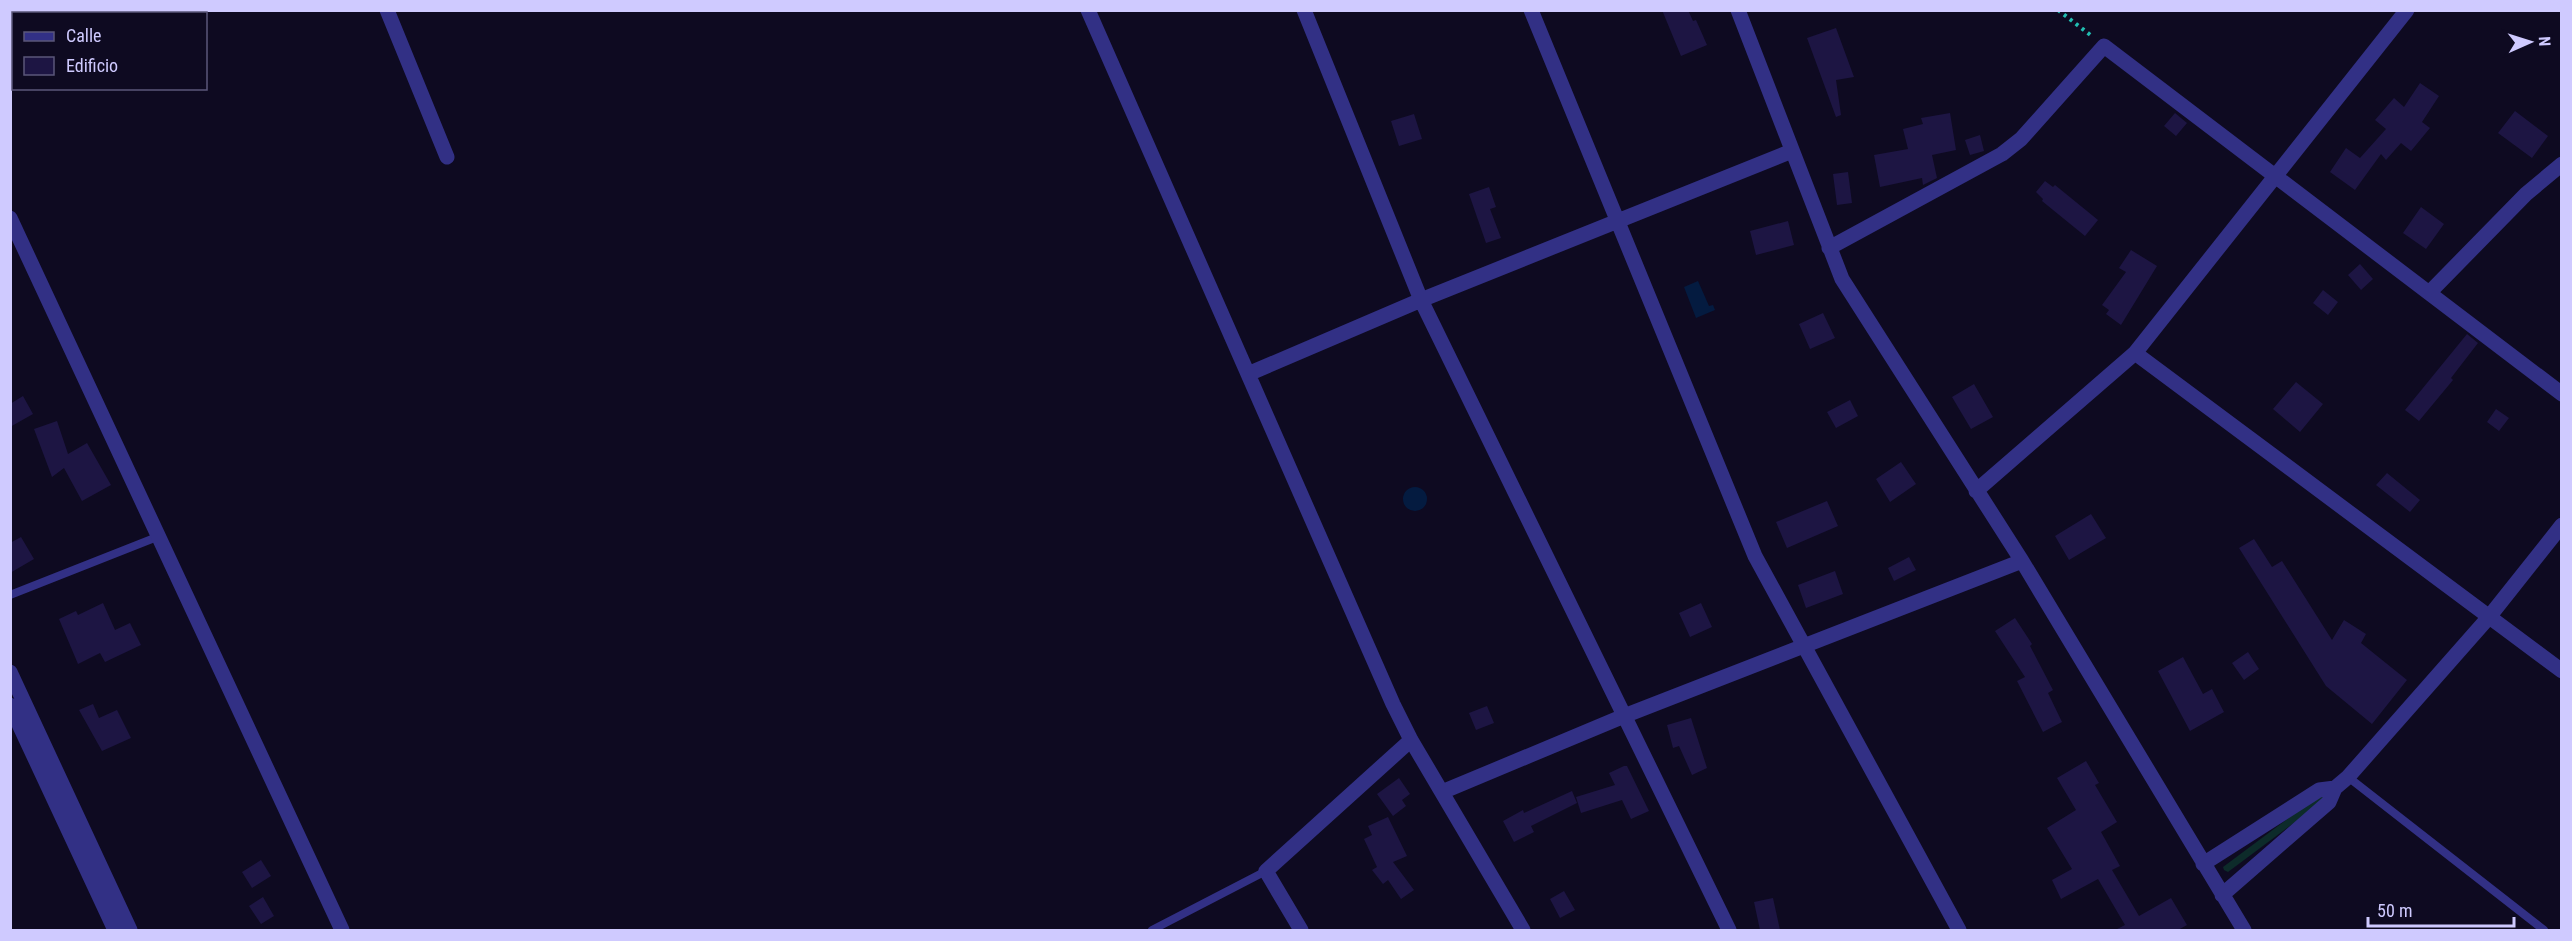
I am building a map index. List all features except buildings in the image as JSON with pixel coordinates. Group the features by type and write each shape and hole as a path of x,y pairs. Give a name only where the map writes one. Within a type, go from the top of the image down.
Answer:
{"street":[{"path":"387,10 447,157"},
{"path":"1088,10 1411,740 1523,930"},
{"path":"1304,10 1421,300 1729,930"},
{"path":"1531,10 1755,555 1959,930"},
{"path":"1738,10 1842,279 2022,561 2244,930"},
{"path":"1976,491 2135,353 2408,10"},
{"path":"1829,248 2002,154 2021,139 2104,45 2562,394"},
{"path":"1248,374 1421,300 1618,223 1792,151"},
{"path":"2430,293 2526,194 2562,164"},
{"path":"10,218 342,930"},
{"path":"2135,353 2562,671"},
{"path":"2222,895 2329,802 2335,788 2348,777 2489,617 2562,525"},
{"path":"1442,792 1624,716 2022,561"},
{"path":"10,672 130,930"},
{"path":"10,705 115,930"},
{"path":"1301,930 1266,871 1411,740"},
{"path":"2203,864 2319,790 2335,788"}],"lane":[{"path":"10,595 157,537"},
{"path":"2348,777 2544,930"},
{"path":"1152,930 1266,871"}],"path":[{"path":"2058,10 2104,45"}],"green space":[{"path":"2322,793 2326,799 2228,872 2224,870 2223,867"}],"water":[{"path":"1698,281 1709,306 1713,305 1715,310 1696,318 1684,287"},
{"path":"1415,487 1420,488 1426,494 1426,504 1420,510 1415,511 1410,510 1404,504 1403,499 1404,494 1410,488"}]}
